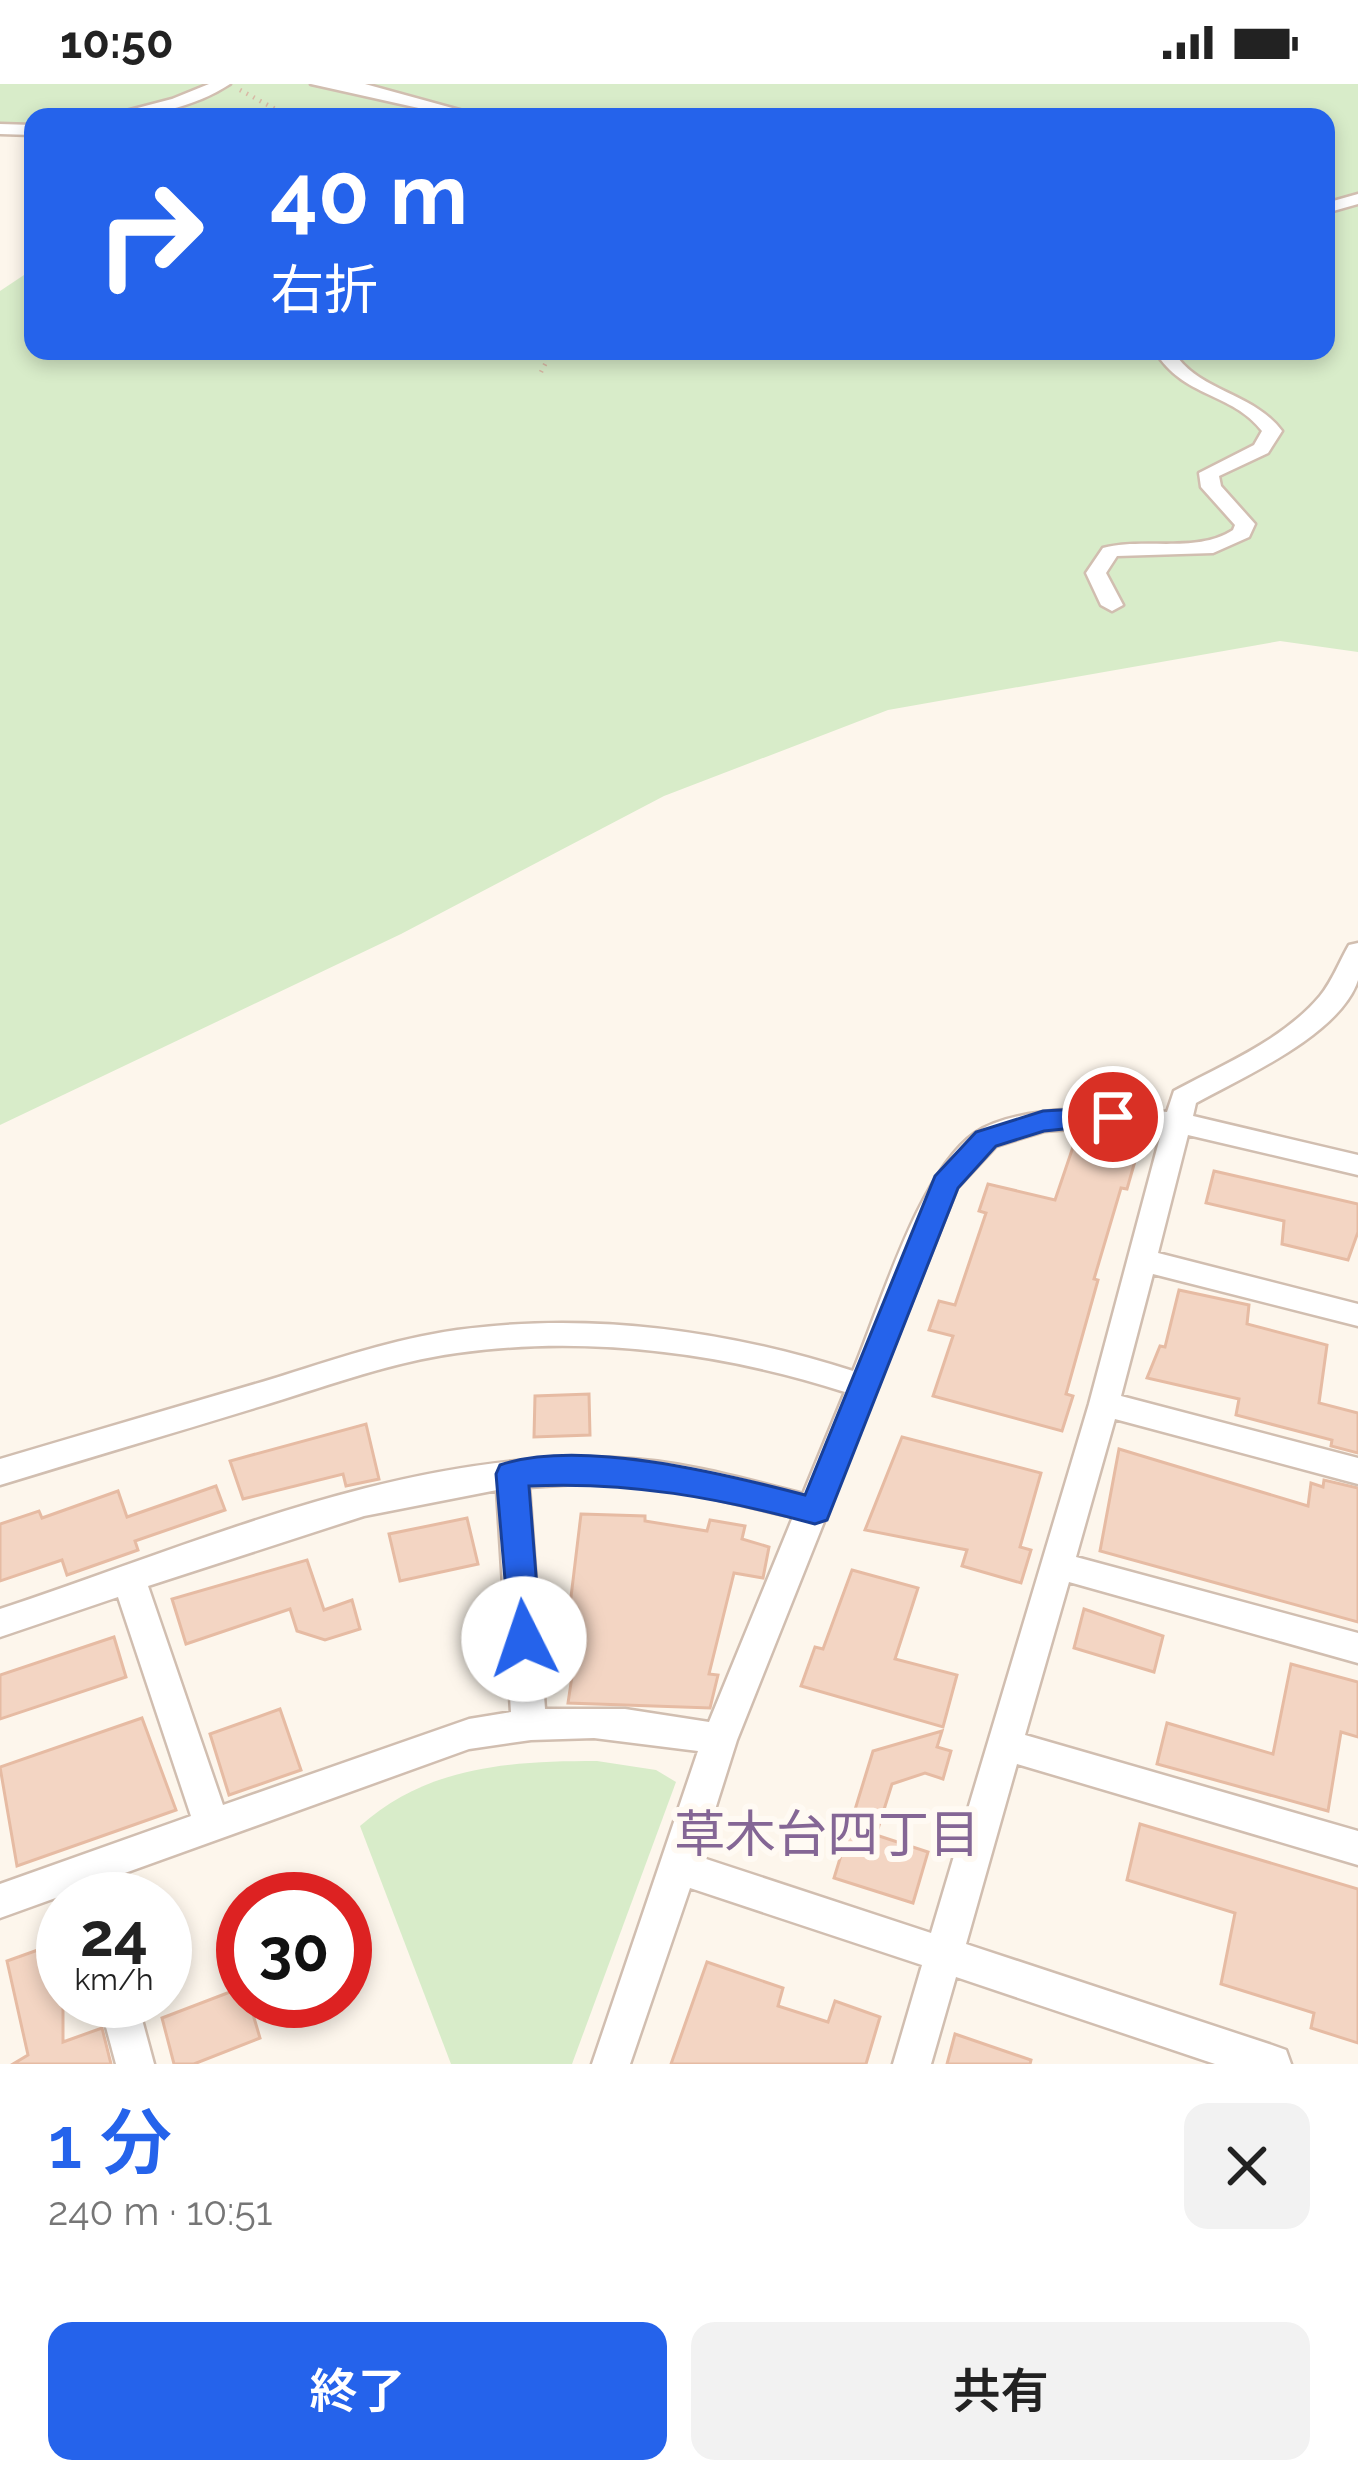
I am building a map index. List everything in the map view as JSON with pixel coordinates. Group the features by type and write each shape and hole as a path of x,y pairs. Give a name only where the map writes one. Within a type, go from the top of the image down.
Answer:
{"street":[{"path":"319,84 363,88 442,108"},
{"path":"153,108 229,86"},
{"path":"1112,605 1096,573 1109,553 1128,547 1222,546 1242,533 1245,524 1210,488 1209,473 1261,449 1272,431 1257,412 1181,374 1171,360"},
{"path":"912,2064 1104,1404 1184,1098 1304,1029 1348,980 1358,951"},
{"path":"611,2064 719,1741 945,1183 986,1139 1043,1121 1113,1117 1176,1122 1358,1166"},
{"path":"1141,1260 1358,1315"},
{"path":"0,1472 403,1351 504,1338 605,1337 719,1351 822,1372 862,1386"},
{"path":"1104,1404 1358,1471"},
{"path":"0,1623 311,1517 448,1482 512,1474 617,1472 722,1486 815,1510"},
{"path":"512,1474 530,1722"},
{"path":"1057,1565 1358,1648"},
{"path":"130,1582 211,1822"},
{"path":"115,1872 211,1822 469,1734 530,1722 665,1730 719,1741"},
{"path":"1004,1744 1358,1848"},
{"path":"680,1868 1272,2064"},
{"path":"0,1901 36,1895"},
{"path":"125,2028 135,2064"}],"path":[{"path":"229,86 272,108"},
{"path":"541,372 548,360"}],"green space":[{"path":"0,84 1358,84 1358,652 1280,641 888,710 664,796 401,934 0,1125 0,291 24,275 24,360 1335,360 1335,108 24,108 24,133 0,130"},
{"path":"597,1761 656,1770 676,1782 572,2064 451,2064 360,1826 413,1791 471,1771"}],"building":[{"path":"1073,1147 1135,1161 1127,1189 1121,1188 1094,1279 1098,1280 1066,1394 1073,1396 1062,1431 933,1396 953,1336 929,1330 939,1301 955,1305 986,1213 979,1211 988,1184 1055,1200"},
{"path":"1214,1171 1358,1204 1358,1232 1348,1260 1282,1244 1284,1221 1206,1203"},
{"path":"1179,1290 1249,1305 1247,1324 1327,1345 1319,1403 1358,1413 1358,1453 1331,1446 1332,1440 1236,1415 1239,1399 1147,1378 1160,1346 1165,1347"},
{"path":"589,1394 590,1435 534,1437 535,1396"},
{"path":"366,1424 379,1479 346,1486 343,1474 243,1499 230,1461"},
{"path":"902,1437 1041,1473 1020,1547 1031,1550 1021,1583 962,1566 967,1550 865,1530"},
{"path":"1119,1449 1308,1506 1311,1483 1323,1487 1324,1480 1358,1488 1358,1622 1100,1551"},
{"path":"216,1486 225,1510 135,1541 138,1550 67,1575 62,1560 0,1581 0,1524 39,1511 42,1518 118,1491 127,1517"},
{"path":"581,1514 645,1516 645,1521 707,1531 710,1520 745,1526 742,1539 769,1547 763,1578 734,1573 709,1674 718,1675 710,1708 568,1703 580,1623 568,1622"},
{"path":"467,1518 478,1564 400,1581 389,1534"},
{"path":"307,1560 324,1610 352,1600 360,1629 325,1640 297,1631 290,1609 186,1644 172,1599"},
{"path":"852,1570 918,1588 895,1659 957,1675 943,1727 801,1686 815,1647 823,1649"},
{"path":"1084,1609 1163,1636 1154,1672 1074,1648"},
{"path":"114,1637 126,1677 0,1719 0,1675"},
{"path":"1291,1664 1358,1682 1358,1737 1341,1732 1328,1811 1157,1764 1167,1723 1273,1754"},
{"path":"280,1709 301,1770 229,1795 210,1734"},
{"path":"142,1718 176,1810 17,1866 0,1767"},
{"path":"942,1731 937,1747 951,1751 943,1779 925,1773 892,1784 876,1835 928,1852 913,1903 834,1878 873,1751"},
{"path":"1140,1824 1358,1889 1358,2043 1311,2028 1314,2013 1221,1984 1235,1913 1127,1880"},
{"path":"36,1951 36,2028 63,2028 63,2042 102,2028 111,2064 13,2064 28,2055 7,1961"},
{"path":"707,1962 783,1988 778,2006 828,2022 835,2001 880,2017 866,2064 671,2064"},
{"path":"216,1997 216,2028 257,2028 260,2038 194,2064 174,2064 165,2028 192,2028 192,2007"},
{"path":"955,2034 1031,2060 1030,2064 947,2064"}],"district":[{"name":"草木台四丁目","path":"827,1834"}],"route":[{"path":"524,1639 512,1474 596,1470 722,1486 815,1510 945,1183 986,1139 1043,1121 1113,1117"}]}
